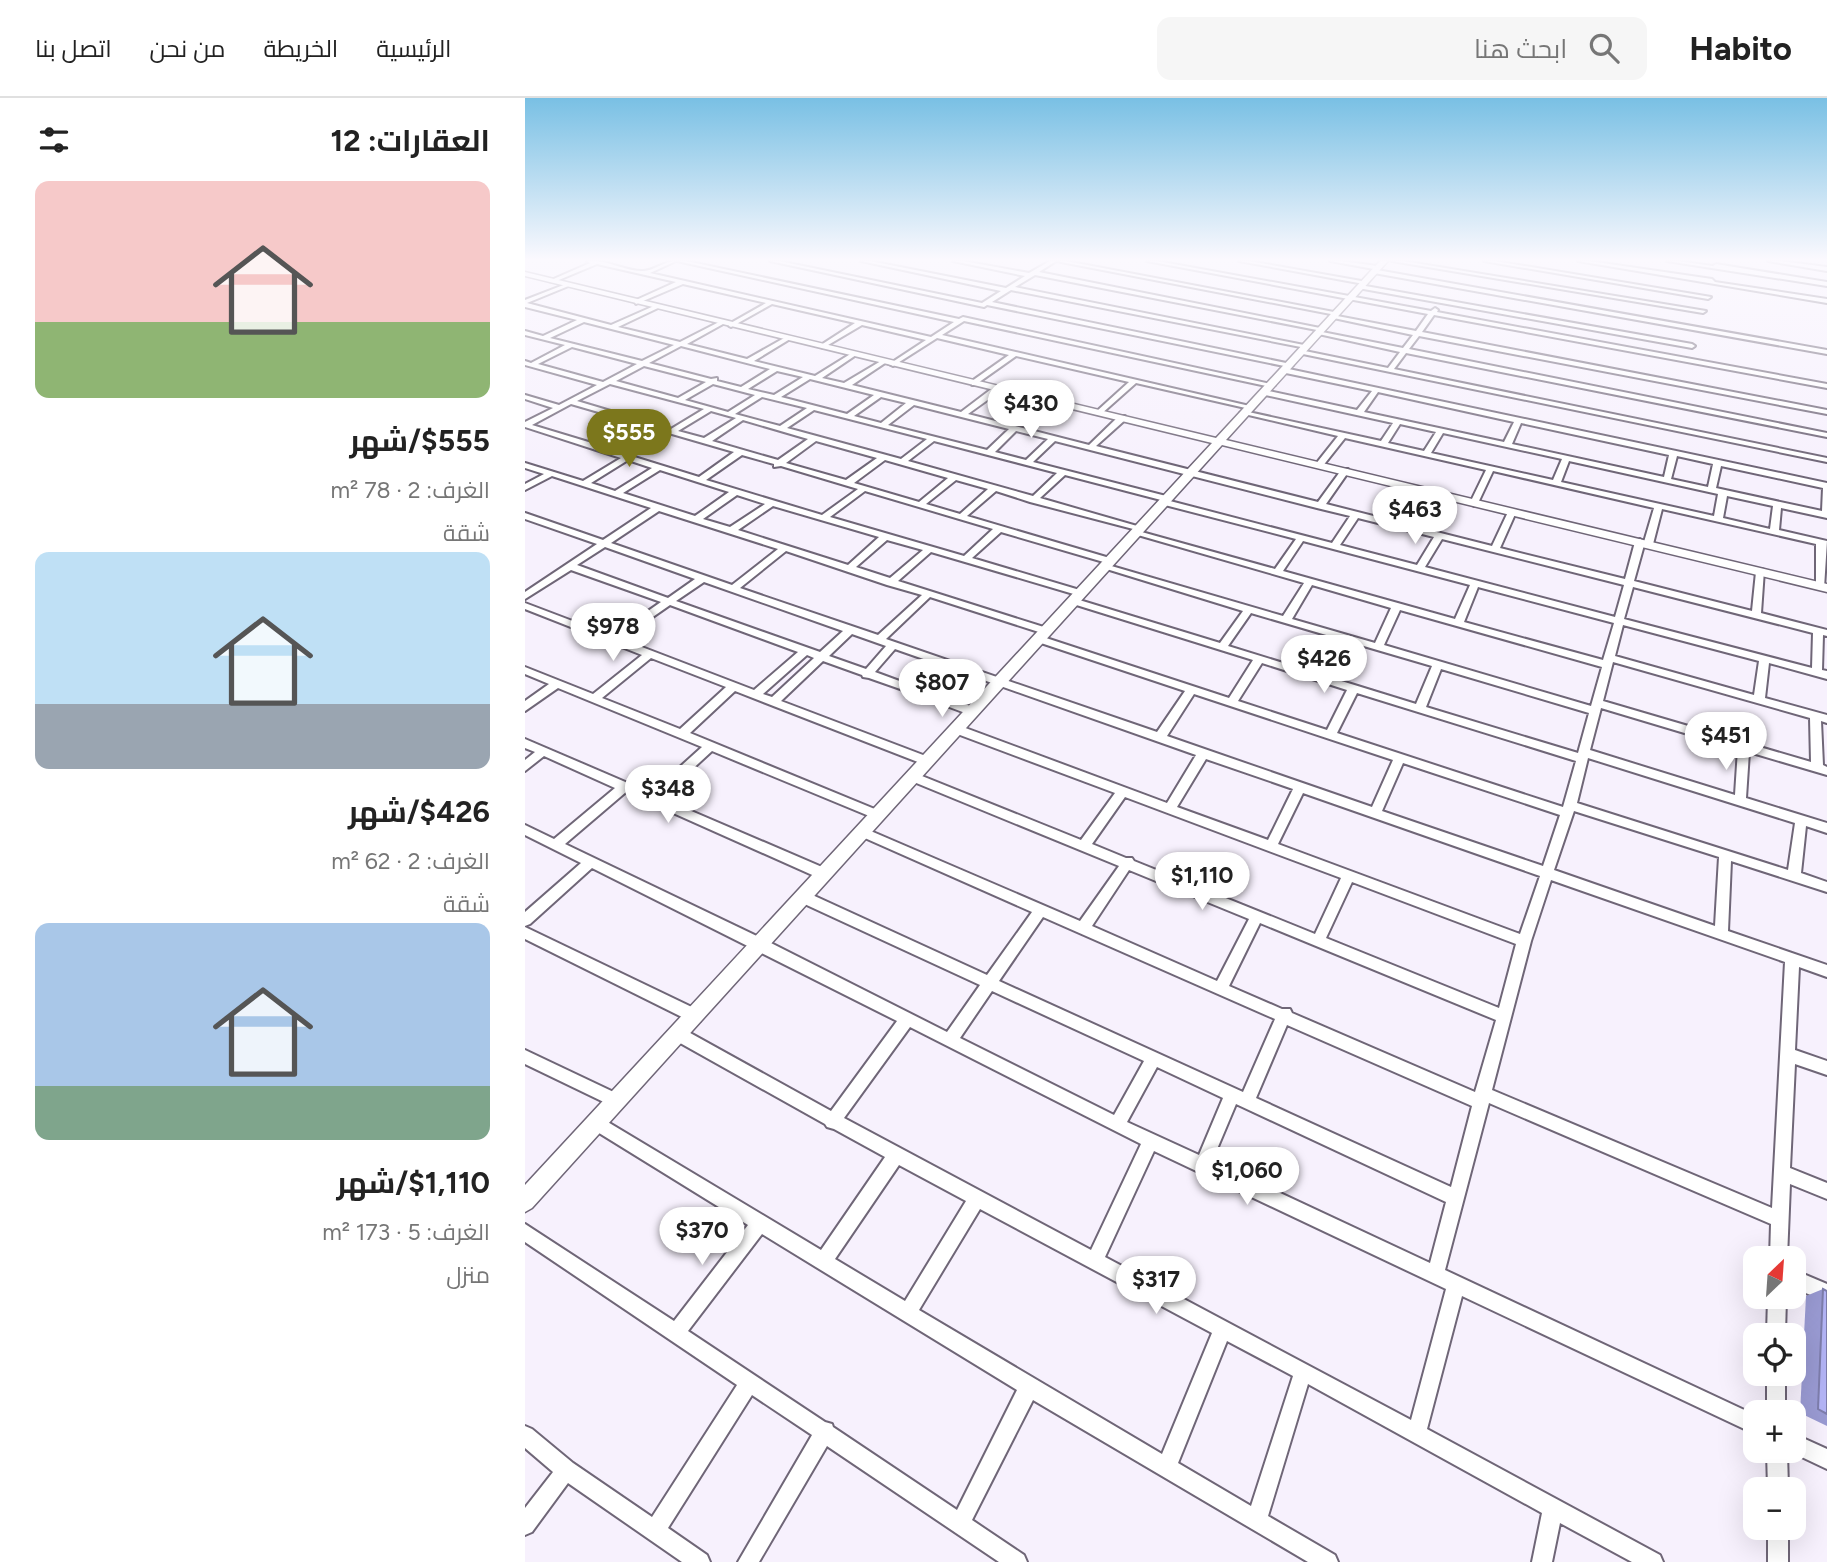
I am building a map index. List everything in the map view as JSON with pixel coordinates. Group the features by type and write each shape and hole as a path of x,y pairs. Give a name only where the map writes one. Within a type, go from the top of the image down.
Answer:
{"street":[{"path":"544,338 562,329"},
{"path":"525,333 714,380 1419,570 1822,674 1823,632 622,329"},
{"path":"714,329 525,425 772,503 966,559 1259,659 1827,828"},
{"path":"750,329 1824,587 1824,544 1342,436 1134,381 897,329"},
{"path":"823,346 850,329"},
{"path":"845,386 946,329"},
{"path":"1007,329 1159,362 1398,421 1827,515 1827,486 1375,390 1286,367 1109,329"},
{"path":"1040,336 1049,329"},
{"path":"1156,339 1167,329"},
{"path":"1213,329 1389,371 1827,460"},
{"path":"1311,329 1403,351 1827,435"},
{"path":"1397,329 1493,348 1581,350 1691,361 1827,386"},
{"path":"1389,371 1420,329"},
{"path":"1500,329 1581,350 1620,372 1827,412"},
{"path":"1581,350 1595,329"},
{"path":"1597,329 1692,346"},
{"path":"1687,386 1697,329"},
{"path":"1704,329 1827,352"},
{"path":"525,1201 1319,331"},
{"path":"748,361 788,338"},
{"path":"1159,362 1179,344"},
{"path":"528,364 571,345"},
{"path":"1071,351 1079,345"},
{"path":"1482,366 1493,348"},
{"path":"776,397 854,354"},
{"path":"975,383 1014,354"},
{"path":"1123,362 1131,356"},
{"path":"1055,363 1063,357"},
{"path":"528,364 780,429 1458,624 1821,717 1822,769 1438,665 1249,609 961,517 777,465 569,401"},
{"path":"744,388 777,368"},
{"path":"1108,375 1116,369"},
{"path":"1614,392 1620,372"},
{"path":"1528,399 1538,377"},
{"path":"1413,398 1425,378"},
{"path":"678,401 714,380"},
{"path":"1100,413 1134,381"},
{"path":"1454,407 1467,386"},
{"path":"962,415 997,389"},
{"path":"1359,412 1375,390"},
{"path":"728,415 763,393"},
{"path":"849,416 880,394"},
{"path":"1736,416 1740,395"},
{"path":"525,397 559,407"},
{"path":"883,425 913,402"},
{"path":"1535,424 1546,402"},
{"path":"1787,427 1789,404"},
{"path":"1680,429 1685,406"},
{"path":"780,429 814,407"},
{"path":"671,432 708,410"},
{"path":"1091,447 1122,418"},
{"path":"704,442 740,419"},
{"path":"1623,442 1631,419"},
{"path":"1507,445 1518,420"},
{"path":"1383,445 1398,421"},
{"path":"596,447 638,423"},
{"path":"989,453 1015,428"},
{"path":"1426,454 1441,430"},
{"path":"1319,465 1342,436"},
{"path":"901,463 933,438"},
{"path":"1027,463 1054,438"},
{"path":"777,465 813,439"},
{"path":"1734,466 1738,441"},
{"path":"1781,476 1783,451"},
{"path":"700,480 739,453"},
{"path":"1667,480 1673,454"},
{"path":"583,484 626,458"},
{"path":"847,484 882,458"},
{"path":"1556,484 1566,459"},
{"path":"1712,489 1717,463"},
{"path":"525,465 927,595 1191,691 1400,758 1827,887"},
{"path":"616,494 658,468"},
{"path":"1474,503 1490,469"},
{"path":"1320,506 1345,471"},
{"path":"1033,500 1062,473"},
{"path":"525,487 550,474"},
{"path":"920,505 953,478"},
{"path":"825,517 863,489"},
{"path":"961,517 993,489"},
{"path":"695,520 736,491"},
{"path":"1718,520 1723,492"},
{"path":"730,531 772,503"},
{"path":"1774,533 1777,504"},
{"path":"1435,1276 1524,941 1569,809 1629,584 1658,507"},
{"path":"525,596 657,508"},
{"path":"1494,550 1512,512"},
{"path":"1334,547 1355,515"},
{"path":"525,516 1827,971"},
{"path":"966,559 999,529"},
{"path":"849,569 886,537"},
{"path":"1419,570 1438,537"},
{"path":"1277,573 1301,538"},
{"path":"890,583 929,549"},
{"path":"733,589 783,550"},
{"path":"570,566 972,711"},
{"path":"1756,615 1761,572"},
{"path":"614,639 703,578"},
{"path":"1286,620 1309,582"},
{"path":"1458,624 1475,584"},
{"path":"880,639 927,595"},
{"path":"525,606 927,761"},
{"path":"1378,647 1397,607"},
{"path":"1222,647 1249,609"},
{"path":"773,702 851,629"},
{"path":"867,674 894,644"},
{"path":"755,695 804,652"},
{"path":"595,698 650,654"},
{"path":"1231,703 1259,659"},
{"path":"1759,699 1763,659"},
{"path":"914,692 943,661"},
{"path":"1420,708 1438,665"},
{"path":"525,670 878,815"},
{"path":"525,707 557,683"},
{"path":"681,735 733,687"},
{"path":"1331,736 1354,687"},
{"path":"1160,737 1191,691"},
{"path":"956,729 1524,941"},
{"path":"525,743 824,874"},
{"path":"1740,801 1744,746"},
{"path":"652,799 709,747"},
{"path":"525,766 543,751"},
{"path":"1170,808 1204,752"},
{"path":"1375,813 1400,758"},
{"path":"913,777 1503,1016"},
{"path":"1271,846 1300,786"},
{"path":"555,845 624,787"},
{"path":"1084,845 1123,790"},
{"path":"1794,876 1801,820"},
{"path":"525,830 760,944 1117,1125 1743,1419"},
{"path":"862,832 1481,1098 1779,1220"},
{"path":"1721,934 1725,854"},
{"path":"1083,928 1128,862"},
{"path":"525,920 590,863"},
{"path":"1319,940 1349,875"},
{"path":"803,897 1456,1198"},
{"path":"950,1040 1041,909"},
{"path":"1221,987 1257,916"},
{"path":"525,933 695,1016"},
{"path":"1778,1246 1791,958"},
{"path":"1202,1166 1285,1014"},
{"path":"832,1122 907,1019"},
{"path":"678,1034 832,1122 1303,1372 1552,1511 1653,1562"},
{"path":"1787,1054 1827,1068"},
{"path":"525,1057 617,1101"},
{"path":"1117,1125 1154,1058"},
{"path":"596,1124 1029,1387 1257,1518 1328,1562"},
{"path":"1095,1260 1151,1140"},
{"path":"823,1262 896,1155"},
{"path":"1782,1173 1827,1191"},
{"path":"908,1312 977,1198"},
{"path":"675,1334 759,1224"},
{"path":"525,1232 961,1522 1016,1562"},
{"path":"1416,1435 1456,1284"},
{"path":"1806,1284 1827,1293"},
{"path":"1167,1467 1222,1330"},
{"path":"1257,1518 1303,1372"},
{"path":"656,1529 750,1382"},
{"path":"961,1522 1029,1387"},
{"path":"748,1562 825,1431"},
{"path":"525,1436 566,1470 656,1529 700,1562"},
{"path":"1806,1449 1827,1460"},
{"path":"525,1525 566,1470"},
{"path":"1542,1562 1552,1511"},
{"path":"1778,1540 1778,1562"}],"building":[{"path":"1823,1289 1827,1291 1827,1414 1818,1409"}]}
